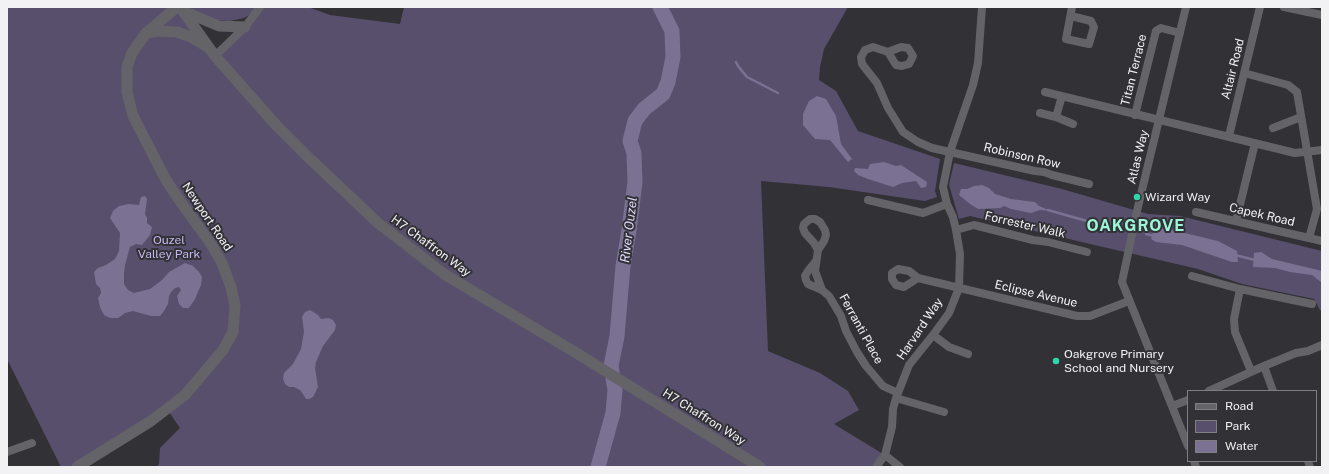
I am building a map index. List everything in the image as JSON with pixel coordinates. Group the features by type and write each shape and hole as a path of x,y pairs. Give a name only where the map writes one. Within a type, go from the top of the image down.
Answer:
{"street":[{"path":"146,33 159,30 177,32 191,37 212,52 245,27 260,7"},
{"name":"Harvard Way","path":"885,455 892,427 897,395 909,365 949,313 959,288 960,254 953,216 947,204 943,187 950,152 978,63 982,7"},
{"name":"Atlas Way","path":"1186,7 1130,241 1122,282 1187,444"},
{"name":"Altair Road","path":"1229,136 1260,7"},
{"path":"1284,7 1322,15"},
{"path":"180,8 219,26 245,27"},
{"name":"Newport Road","path":"77,467 151,421 185,395 223,350 233,332 236,306 222,263 200,228 172,190 133,116 127,92 127,67 132,53 146,33 180,8"},
{"name":"H7 Chaffron Way","path":"180,8 212,52 276,125 378,223 444,274 578,354 760,467"},
{"name":"Titan Terrace","path":"1135,115 1156,31 1161,28 1180,33"},
{"name":"Robinson Row","path":"888,52 873,47 865,50 861,57 862,64 877,83 888,108 903,132 918,142 932,148 1044,172 1052,176 1089,184"},
{"path":"1244,73 1288,85 1297,92 1316,209 1309,238"},
{"path":"1045,92 1295,153 1322,150"},
{"path":"1056,117 1062,96"},
{"path":"1040,113 1056,117 1072,124"},
{"path":"1273,128 1301,116"},
{"path":"1236,221 1255,143"},
{"path":"868,200 923,213 947,204"},
{"name":"Capek Road","path":"1196,212 1322,241"},
{"name":"Forrester Walk","path":"956,230 974,225 1087,252"},
{"name":"Ferranti Place","path":"818,250 815,271 822,290"},
{"name":"Ferranti Place","path":"816,261 805,276 806,280 808,284 822,290 829,296 841,316 846,330 866,366 883,386 897,395 944,412"},
{"path":"1192,276 1240,289 1312,304"},
{"name":"Eclipse Avenue","path":"918,278 1077,316 1090,316 1129,301"},
{"path":"1240,289 1234,319 1235,332 1251,372"},
{"path":"933,335 949,347 968,354"},
{"path":"1211,390 1264,366 1296,353 1308,351 1322,345"},
{"path":"1264,366 1273,390"},
{"path":"1172,406 1187,400"},
{"path":"7,452 32,443"},
{"path":"876,467 885,455 900,467"}],"green space":[{"name":"Ouzel Valley Park","path":"7,7 180,7 215,55 258,10 244,18 230,21 215,20 184,7 308,7 330,15 400,24 404,7 848,7 824,49 819,80 836,91 858,131 940,159 935,191 937,197 925,201 829,187 761,181 768,351 820,373 848,391 859,410 834,424 883,454 875,467 157,467 159,464 160,448 180,428 167,409 77,467 61,467 7,359"},
{"path":"954,163 1062,189 1148,214 1180,216 1322,251 1322,311 1314,299 1242,284 1198,269 970,216 959,219 949,185"}],"water":[{"path":"817,96 826,99 836,116 841,144 852,159 848,162 830,140 815,139 803,125 803,114 809,101"},
{"path":"884,162 896,166 901,165 927,182 926,187 921,188 916,181 902,183 893,187 858,175 854,171 855,168 868,169 870,164"},
{"path":"982,185 989,188 995,194 1011,199 1035,202 1039,206 1051,211 1040,210 1031,213 1004,206 1000,208 978,209 959,195 961,189"},
{"path":"145,196 147,199 145,214 147,223 152,227 150,235 142,245 136,244 130,247 125,265 124,284 128,290 134,293 150,289 162,280 169,272 185,263 193,266 199,272 202,277 201,285 189,308 183,308 179,304 177,296 181,290 179,287 175,288 171,292 168,304 160,316 151,316 133,311 125,313 118,318 110,318 104,315 100,307 98,298 101,293 100,288 96,284 94,272 98,268 115,259 119,251 120,233 110,218 113,211 119,206 129,204 139,205 141,197"},
{"path":"1154,228 1168,229 1218,241 1237,251 1238,262 1232,262 1182,245 1156,242 1151,239"},
{"path":"1261,252 1272,259 1322,271 1322,283 1312,275 1275,268 1253,267 1254,253"},
{"path":"310,310 321,319 329,318 333,320 336,325 335,330 323,346 316,362 315,368 318,387 313,397 306,399 301,391 294,387 289,387 285,384 283,379 284,373 293,364 301,349 304,332 302,317 305,312"}],"waterway":[{"name":"River Ouzel","path":"598,467 613,413 615,390 611,366 617,336 623,266 635,182 634,153 630,141 635,121 644,109 663,94 668,82 673,57 672,31 660,7"},
{"path":"736,62 747,77 778,93"},
{"path":"1048,210 1115,229"},
{"path":"1146,234 1154,236"},
{"path":"1235,255 1255,260"}],"place":[{"name":"Wizard Way","path":"1137,197"},
{"name":"Oakgrove Primary School and Nursery","path":"1056,361"}],"district":[{"name":"OAKGROVE","path":"1136,226"}]}
